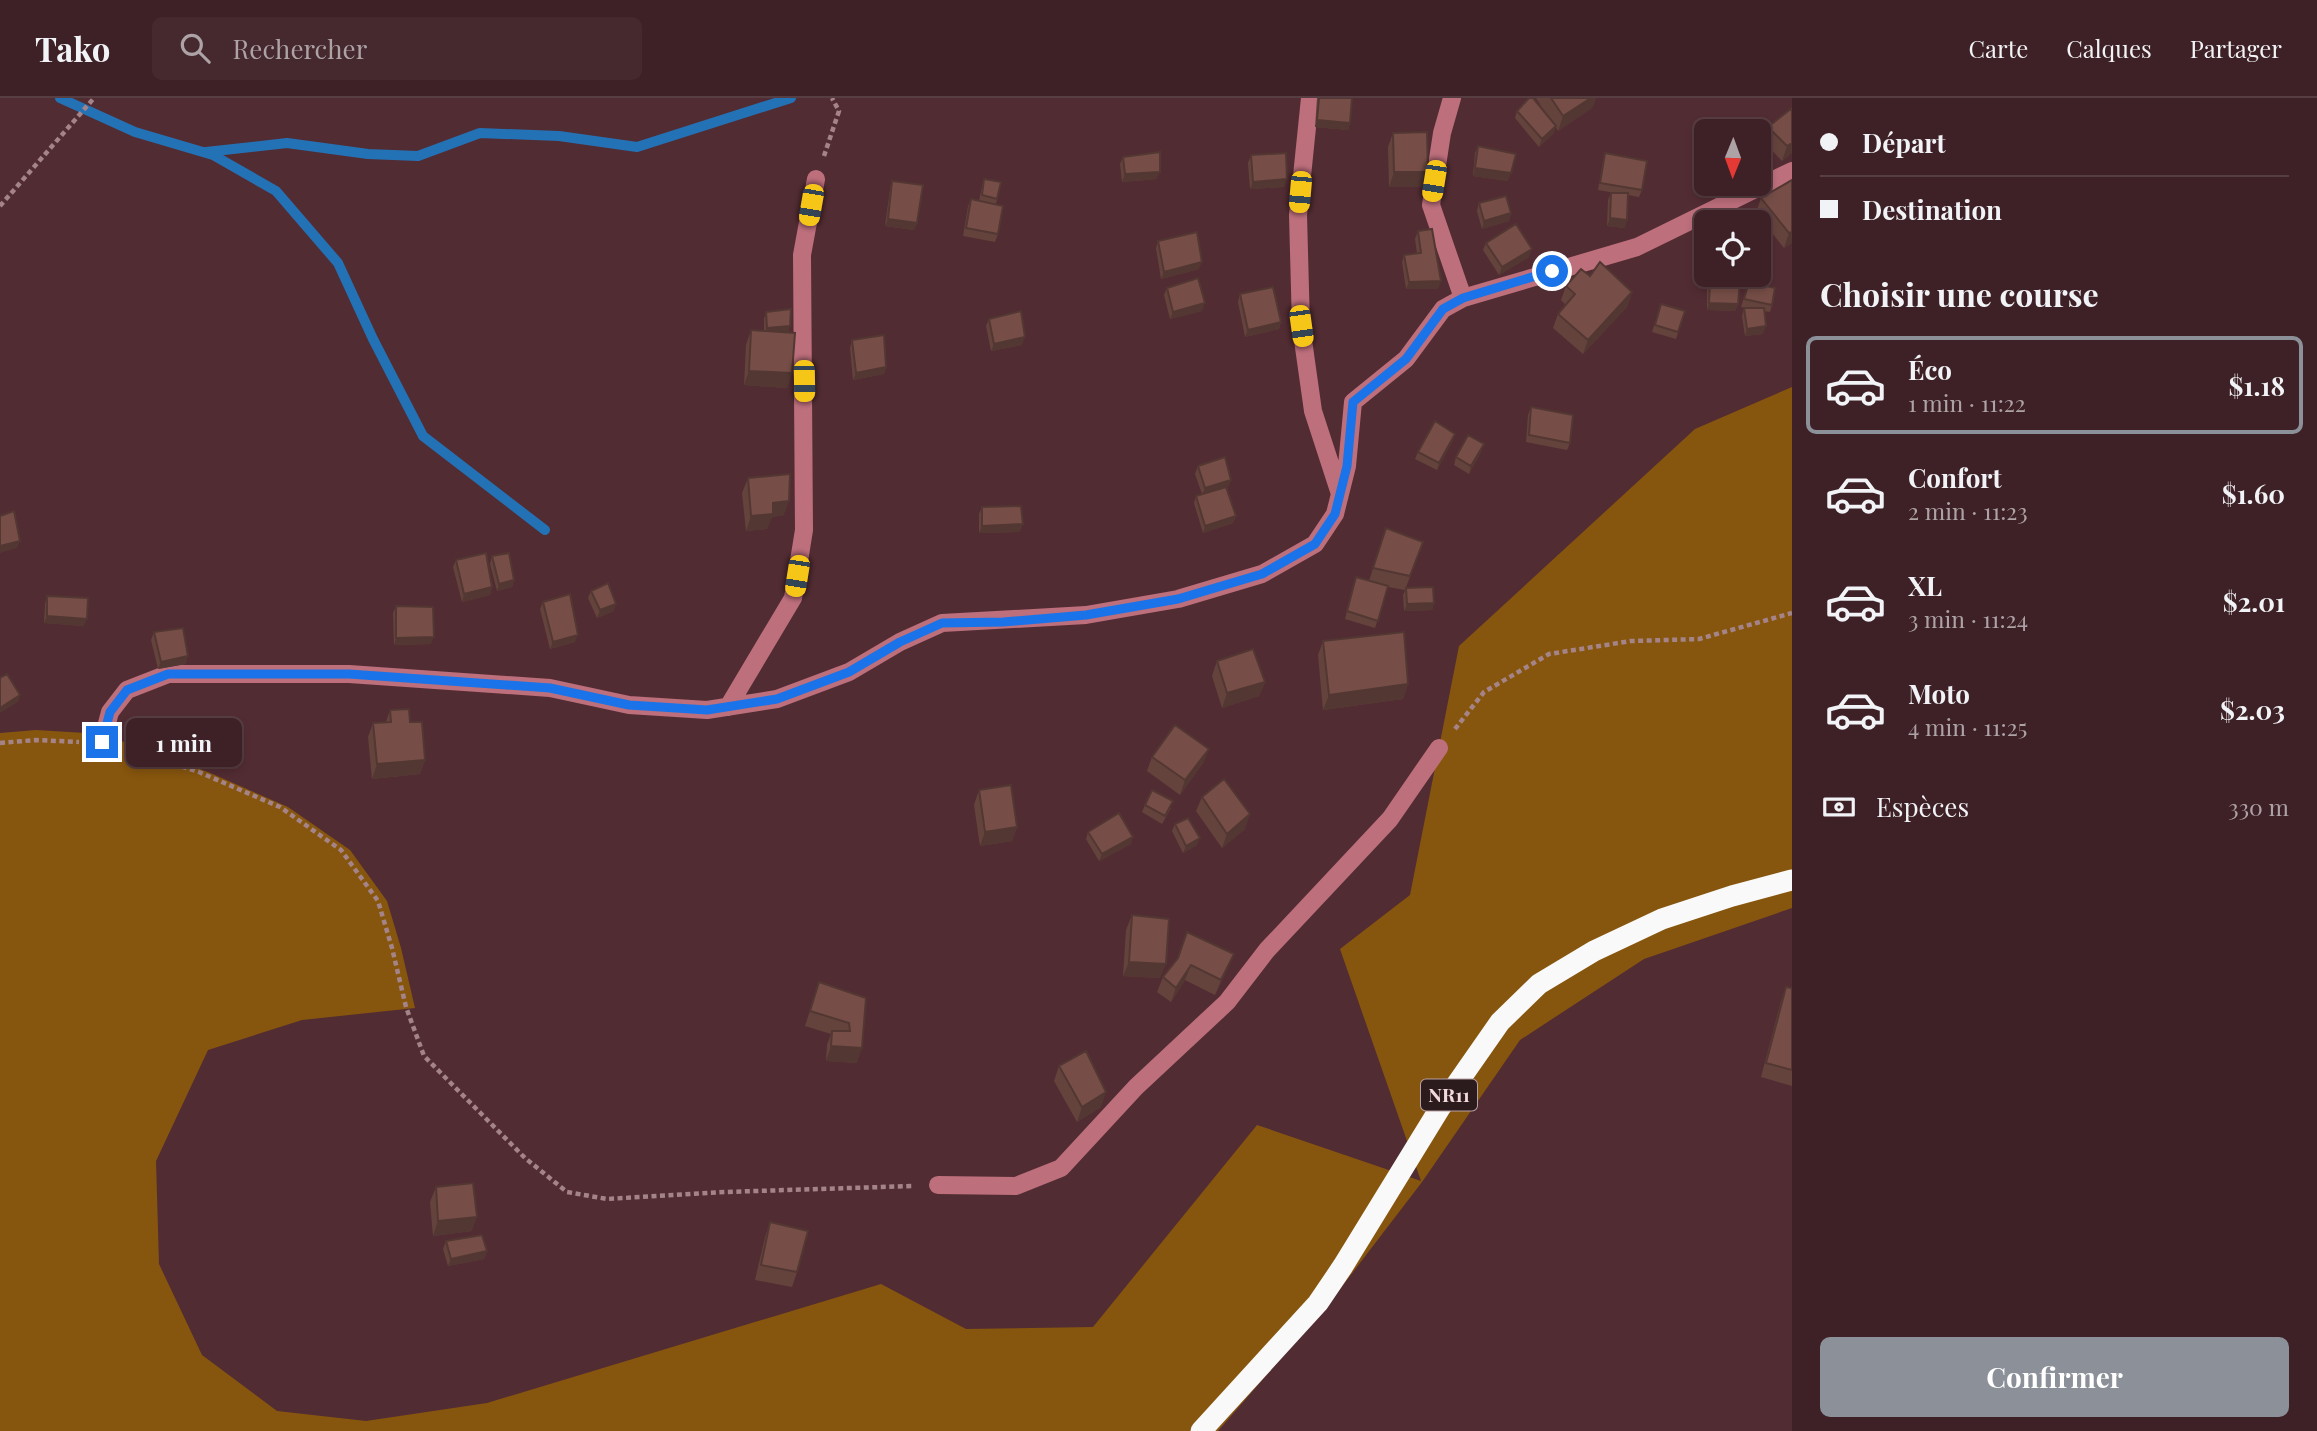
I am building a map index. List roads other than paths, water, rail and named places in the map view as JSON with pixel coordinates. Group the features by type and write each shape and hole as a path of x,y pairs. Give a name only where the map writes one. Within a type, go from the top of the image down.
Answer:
{"highway":[{"name":"NR11","path":"1201,1431 1318,1303 1440,1108 1500,1022 1539,984 1594,951 1662,919 1792,880"}],"street":[{"path":"1310,98 1298,215 1301,326 1313,411 1340,494"},
{"path":"1452,98 1442,133 1431,205 1463,298"},
{"path":"102,742 110,712 127,690 168,674 349,674 550,688 629,705 707,710 777,699 849,672 900,642 942,623 1003,622 1086,615 1178,599 1262,574 1315,544 1335,514 1347,466 1353,402 1406,359 1443,309 1463,298 1637,247 1792,171"},
{"path":"729,707 793,598 804,530 802,255 816,179"},
{"path":"938,1185 1016,1186 1061,1168 1136,1087 1227,1002 1267,950 1390,819 1439,748"}],"waterway":[{"path":"60,98 135,132 213,155 276,191 338,263 373,339 423,436 545,530"},
{"path":"206,152 287,143 368,154 418,156 480,133 559,136 637,147 791,98"}]}
